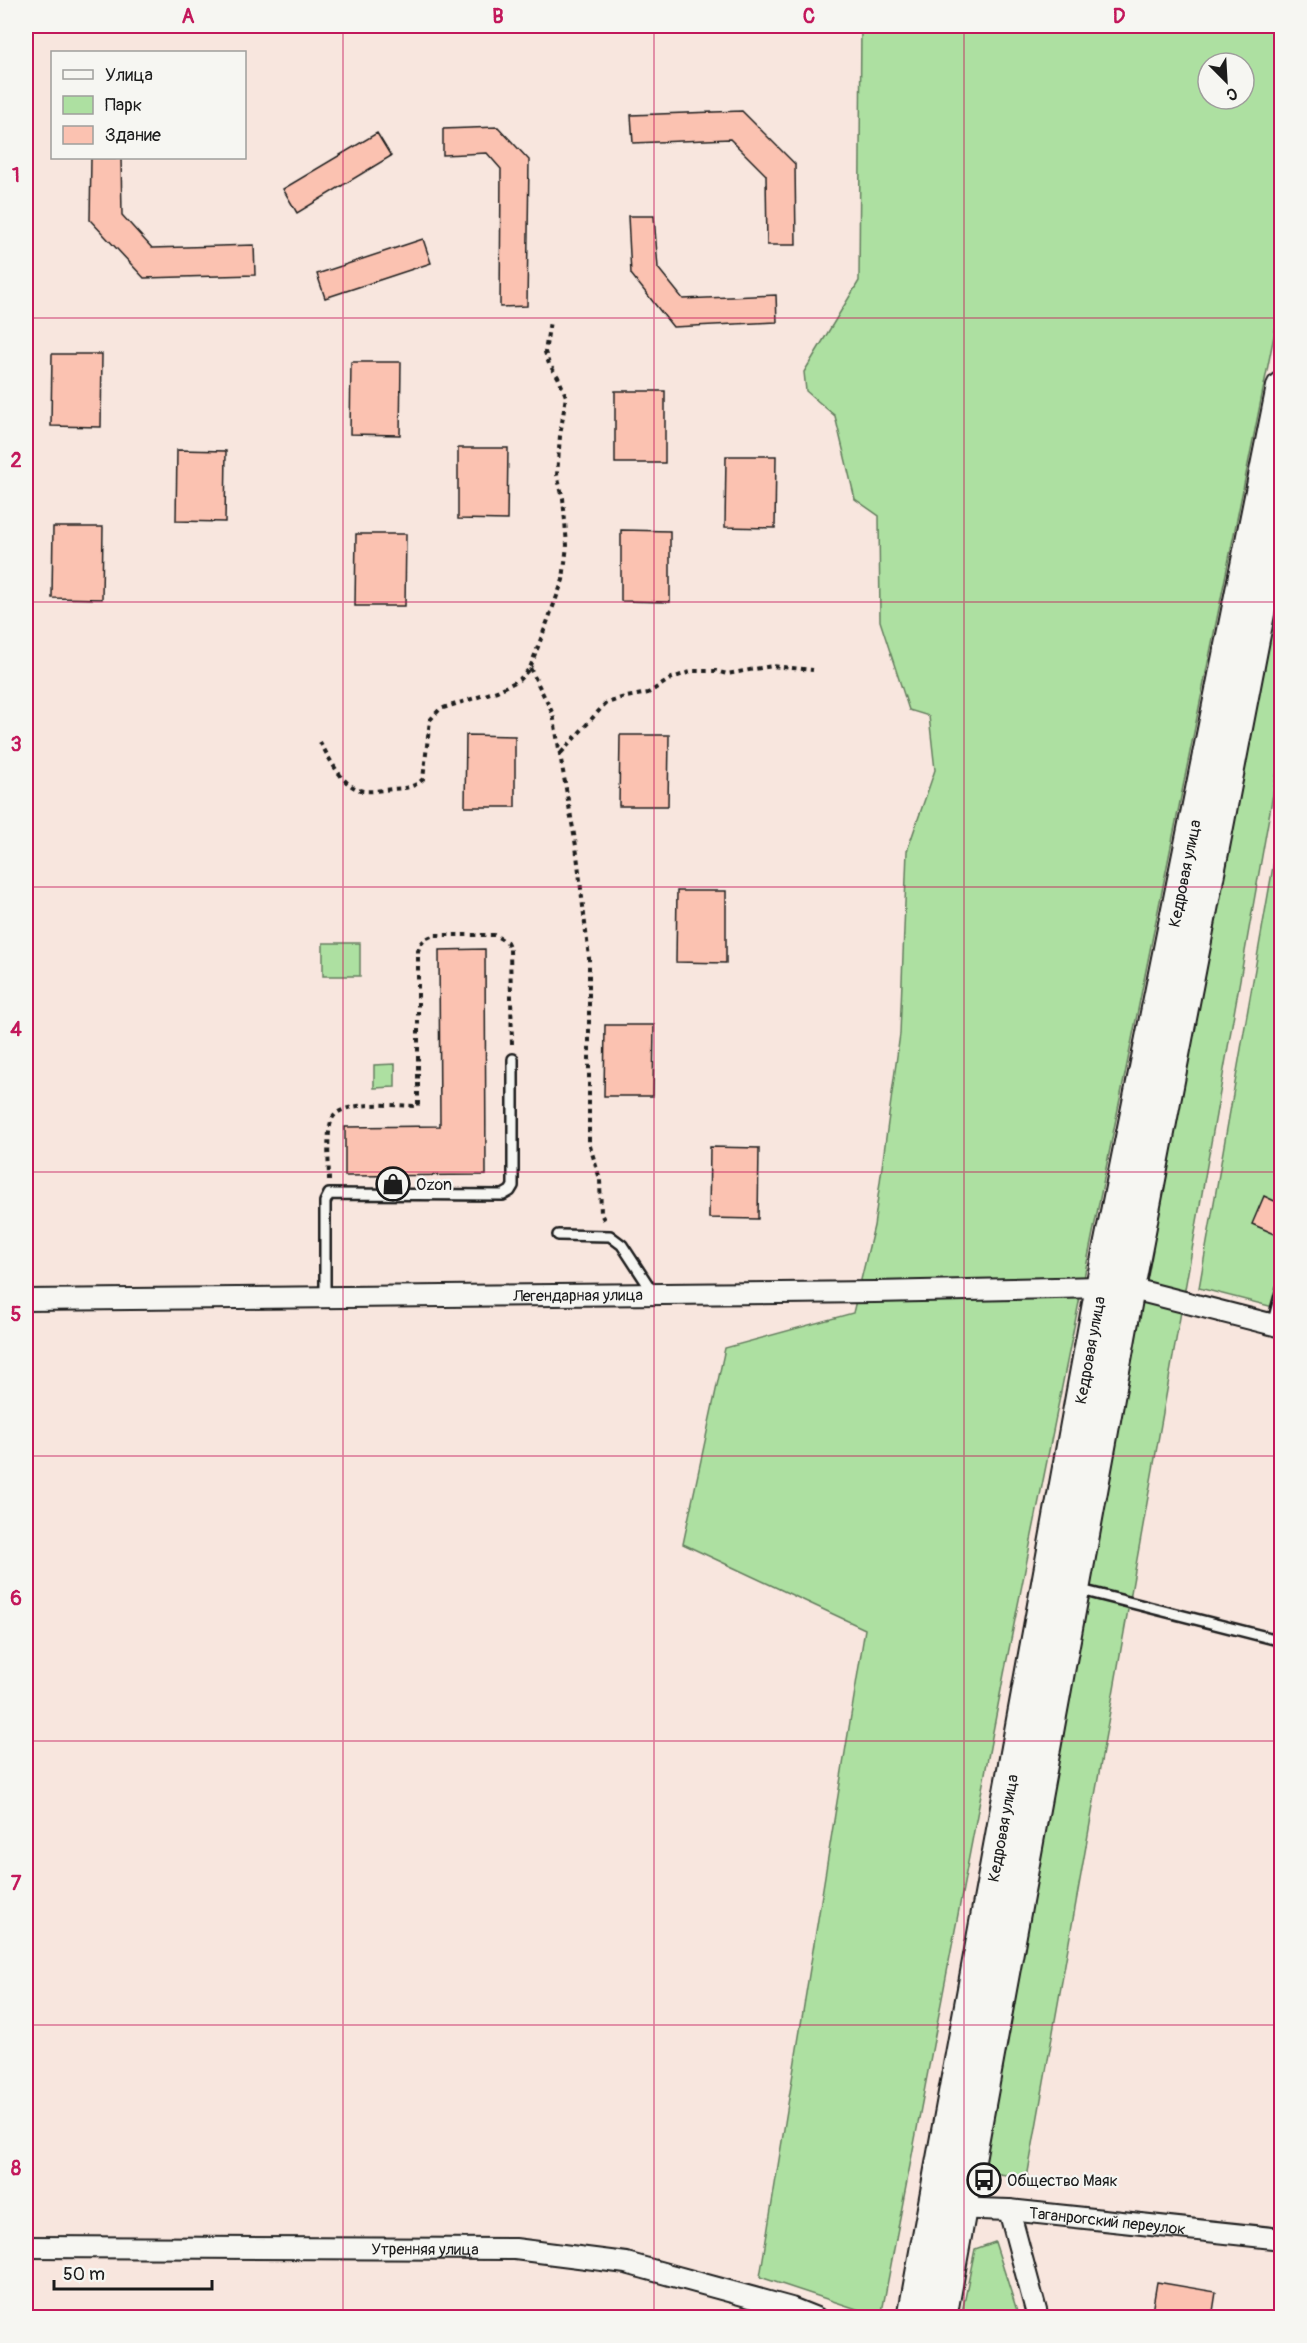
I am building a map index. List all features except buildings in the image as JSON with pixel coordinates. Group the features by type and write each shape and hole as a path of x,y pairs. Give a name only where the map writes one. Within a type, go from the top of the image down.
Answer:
{"main road":[{"name":"Кедровая улица","path":"941,2318 947,2208 1281,387"},
{"name":"Кедровая улица","path":"912,2318 947,2208 1074,1588 1115,1287 1281,494"}],"street":[{"name":"Легендарная улица","path":"26,1300 1115,1287 1277,1326"},
{"name":"Таганрогский переулок","path":"947,2208 1009,2210 1281,2238"},
{"path":"1009,2210 1038,2318"},
{"name":"Утренняя улица","path":"26,2247 515,2249 626,2263 791,2308 816,2318"}],"lane":[{"path":"325,1297 325,1202 329,1194 503,1195 510,1191 513,1186 513,1059"},
{"path":"558,1235 610,1236 622,1245 654,1294"},
{"path":"1277,1326 1281,1288"},
{"path":"1074,1588 1281,1641"}],"path":[{"path":"320,742 344,780 353,787 363,791 406,788 416,785 423,779 430,720 440,709 497,691 519,680 530,668 564,580 567,545 563,498 557,476 566,396 545,352 550,321"},
{"path":"561,753 605,704 648,693 672,678 693,671 716,670 728,674 772,666 813,670"},
{"path":"530,668 553,714 576,846 589,958 588,1143 600,1179 601,1214 610,1236"},
{"path":"329,1194 330,1129 331,1120 336,1112 355,1106 417,1106 418,951 420,944 427,938 435,935 494,935 507,942 510,949 513,1059"}],"green space":[{"path":"861,26 1281,26 1281,301 1004,1674 881,2317 760,2277 865,1629 683,1544 725,1348 853,1313 874,1226 900,1034 907,851 935,770 929,716 909,710 880,621 879,516 855,499 835,416 806,391 804,372 859,281"},
{"path":"1281,539 1281,749 1027,2178 973,2170"},
{"path":"1281,821 1281,1309 1199,1288"},
{"path":"323,943 360,943 360,976 323,976"},
{"path":"395,1064 395,1087 374,1088 374,1065"},
{"path":"995,2242 1019,2317 961,2317 975,2249"}],"place":[{"name":"Ozon","path":"393,1184"},
{"name":"Общество Маяк","path":"984,2180"}]}
